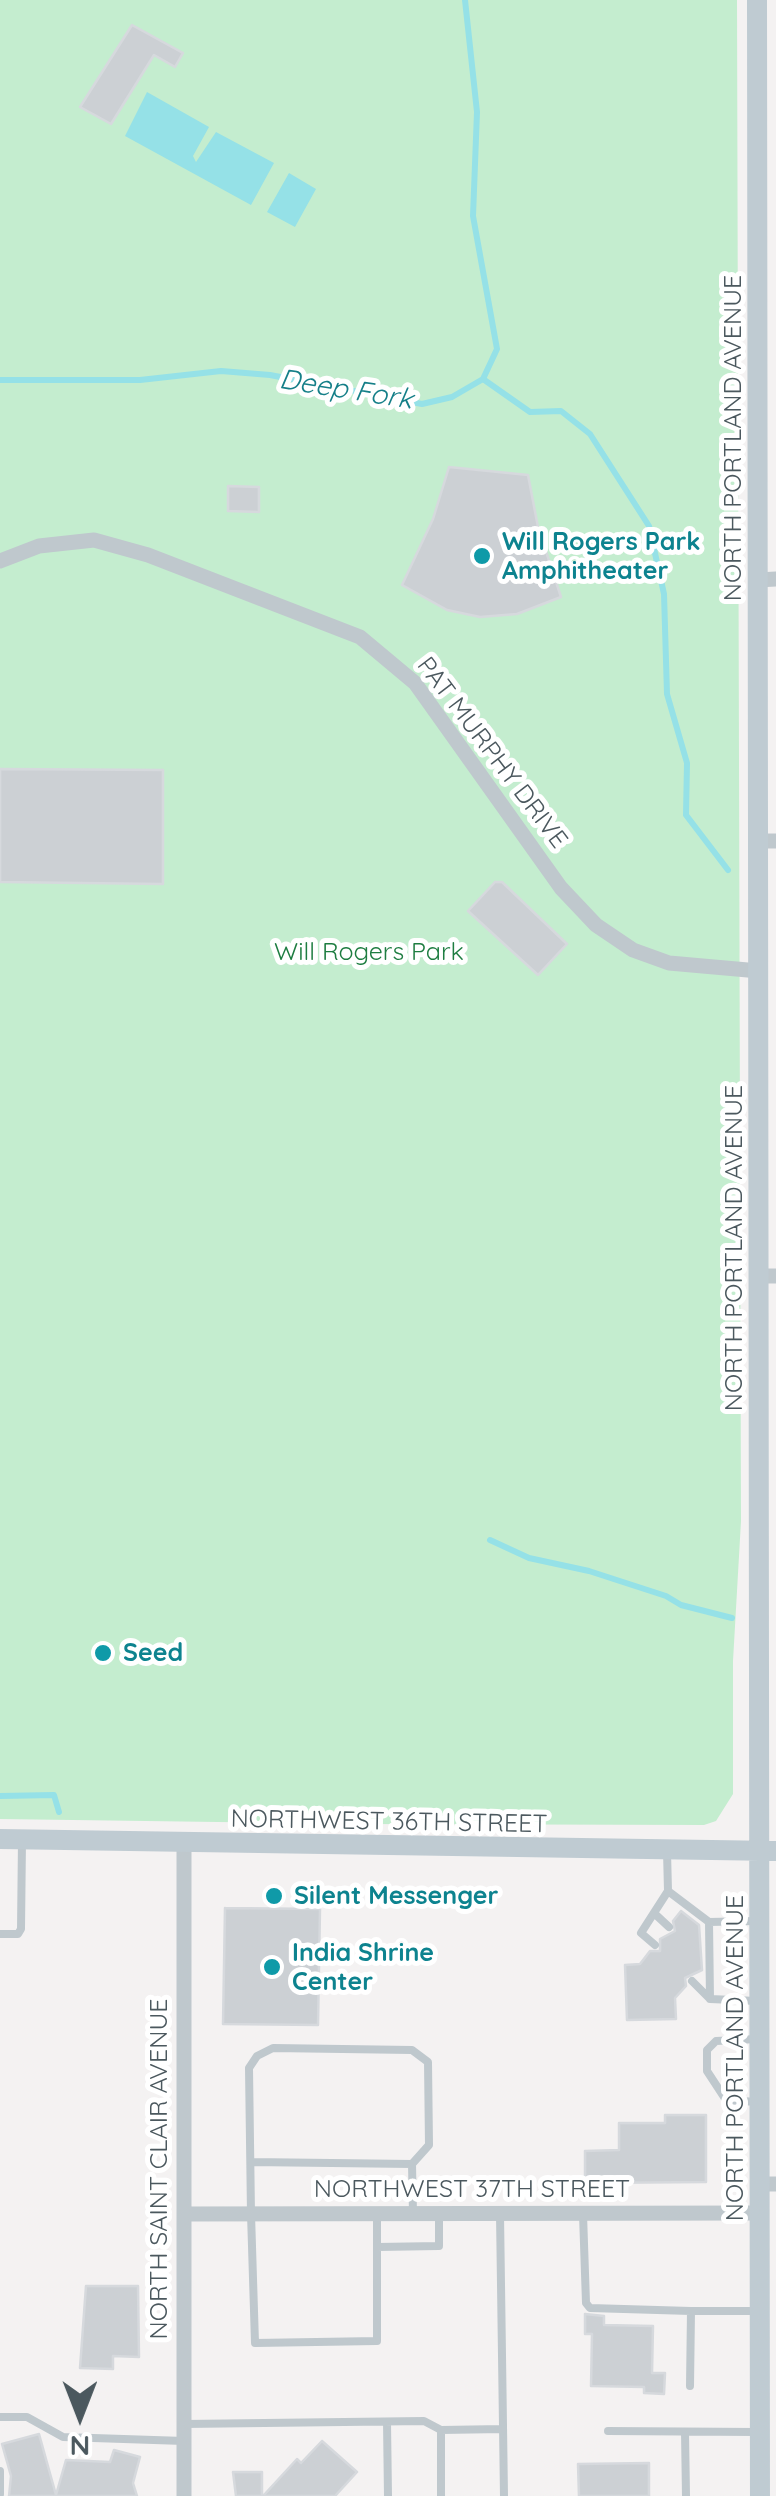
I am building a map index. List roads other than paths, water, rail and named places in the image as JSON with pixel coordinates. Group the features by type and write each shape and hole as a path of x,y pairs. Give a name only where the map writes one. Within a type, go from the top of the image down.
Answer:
{"main road":[{"name":"NORTH PORTLAND AVENUE","path":"757,0 767,580 767,841 759,971 768,1276 768,1851 761,1921 761,2102 768,2184 760,2213 760,2311 768,2337 761,2432 765,2492"},
{"name":"NORTHWEST 36TH STREET","path":"0,1839 768,1851"}],"street":[{"name":"PAT MURPHY DRIVE","path":"0,561 39,546 94,540 148,555 360,636 415,683 562,888 596,925 633,950 669,963 759,971"},
{"name":"NORTH SAINT CLAIR AVENUE","path":"184,1842 184,2496"},
{"name":"NORTHWEST 37TH STREET","path":"184,2214 760,2213"}],"lane":[{"path":"0,1934 18,1934 22,1929 22,1840"},
{"path":"655,1945 641,1933 668,1891 667,1851"},
{"path":"668,1891 709,1922 761,1921"},
{"path":"655,1914 669,1927"},
{"path":"709,1922 710,1999"},
{"path":"702,1958 710,1967"},
{"path":"692,1981 710,1999 761,2001"},
{"path":"761,2102 726,2100 716,2091 707,2060 708,2050 716,2041 762,2038"},
{"path":"377,2214 377,2341 255,2342 249,2068 257,2056 273,2048 421,2053 428,2062 429,2145 412,2164 413,2214"},
{"path":"250,2162 412,2164"},
{"path":"377,2248 439,2246 439,2214"},
{"path":"500,2214 504,2496"},
{"path":"583,2214 590,2308 760,2311"},
{"path":"690,2311 690,2386"},
{"path":"0,2417 27,2417 63,2437 424,2421 440,2430 503,2429"},
{"path":"387,2422 388,2496"},
{"path":"440,2430 441,2496"},
{"path":"608,2431 761,2432"},
{"path":"685,2432 686,2496"},
{"path":"0,2471 0,2494"}],"water":[{"path":"147,92 209,127 193,156 196,162 216,132 274,163 251,205 125,136"},
{"path":"289,173 316,189 295,227 267,212"}],"waterway":[{"name":"Deep Fork","path":"0,380 140,380 221,371 270,375 422,404 452,397 483,379 497,349 473,216 477,112 465,0"},
{"path":"483,379 530,412 561,411 590,434 649,526 664,594 667,694 687,763 686,815 728,870"},
{"path":"490,1540 529,1558 589,1571 666,1596 681,1605 732,1618"},
{"path":"0,1796 54,1795 59,1812"}],"place":[{"name":"Will Rogers Park Amphitheater","path":"482,556"},
{"name":"Seed","path":"103,1653"},
{"name":"Silent Messenger","path":"274,1896"},
{"name":"India Shrine Center","path":"272,1967"}],"park label":[{"name":"Will Rogers Park","path":"369,952"}]}
